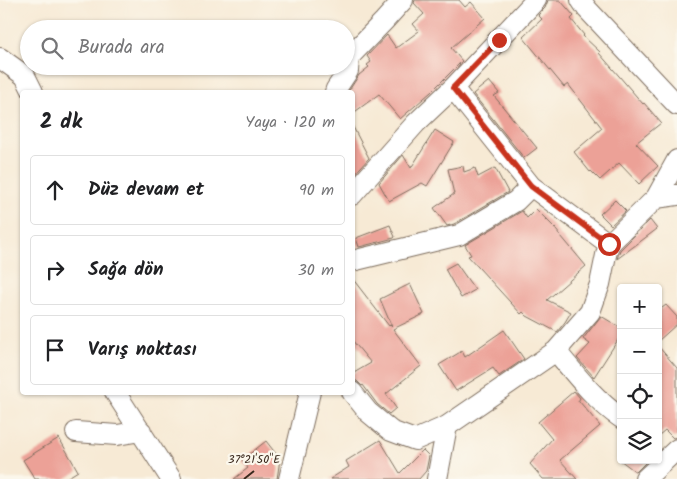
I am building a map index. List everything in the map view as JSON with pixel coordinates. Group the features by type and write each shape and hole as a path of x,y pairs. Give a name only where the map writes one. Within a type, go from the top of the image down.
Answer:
{"street":[{"path":"355,50 403,0"},
{"path":"355,192 416,123 453,88 536,0"},
{"path":"581,0 587,9 677,105"},
{"path":"0,58 20,72"},
{"path":"24,75 33,90"},
{"path":"336,90 345,75"},
{"path":"453,88 531,186 609,244"},
{"path":"354,395 368,412 391,431 415,440 448,426 556,351 590,312 600,284 609,244 656,198 677,160"},
{"path":"355,260 459,235 516,201 531,186"},
{"path":"656,198 677,195"},
{"path":"556,351 578,379 617,415"},
{"path":"117,395 171,479"},
{"path":"289,479 309,395"},
{"path":"437,479 448,426"},
{"path":"76,432 117,435 141,431"},
{"path":"645,479 672,449"}],"building":[{"path":"415,0 459,0 465,7 471,2 485,18 451,48 462,61 400,119 379,94 355,112 355,90 349,90 359,75 369,67 367,65 371,62 367,56 387,35 396,48 419,31 413,24 424,14 414,3"},
{"path":"548,0 560,0 574,16 571,19 583,36 600,52 661,123 636,143 658,166 639,184 619,163 600,180 590,172 574,152 602,128 568,84 564,87 523,37 542,19 538,15 545,8"},
{"path":"489,81 499,93 494,96 537,148 524,158 473,94"},
{"path":"435,130 454,142 427,186 422,183 389,201 379,183 403,155 411,168"},
{"path":"355,131 369,158 355,174"},
{"path":"463,166 464,172 475,168 478,177 495,168 508,192 454,224 447,226 434,208 454,194 448,169"},
{"path":"615,200 626,211 611,225 600,214"},
{"path":"536,209 556,229 586,266 547,300 571,312 557,332 523,312 521,314 468,256 471,255 465,245 522,211 527,218"},
{"path":"650,220 657,229 617,259 620,250"},
{"path":"390,225 394,238 359,247 356,238"},
{"path":"456,263 475,290 461,298 445,269"},
{"path":"355,282 389,326 392,327 380,299 410,284 424,314 393,329 421,366 386,394 396,408 389,414 377,404 363,385 355,381 355,372 371,363 355,344"},
{"path":"666,305 677,317 677,324 662,337 662,329 662,308"},
{"path":"601,316 617,326 617,341 594,377 577,358 590,344 583,339"},
{"path":"504,330 524,359 499,376 493,368 456,391 439,365 462,351 465,357"},
{"path":"662,351 677,368 677,437 673,438 665,430 662,433"},
{"path":"574,391 580,398 578,402 600,426 560,460 577,479 543,479 530,464 552,439 538,422"},
{"path":"59,438 78,471 65,479 35,479 23,460"},
{"path":"380,440 400,473 423,450 429,456 426,471 419,479 330,479 349,467 346,461"},
{"path":"266,441 280,459 277,479 234,479 248,468 242,460"},
{"path":"625,464 644,464 636,472"}],"route":[{"path":"499,40 453,88 531,186 609,244"}]}
